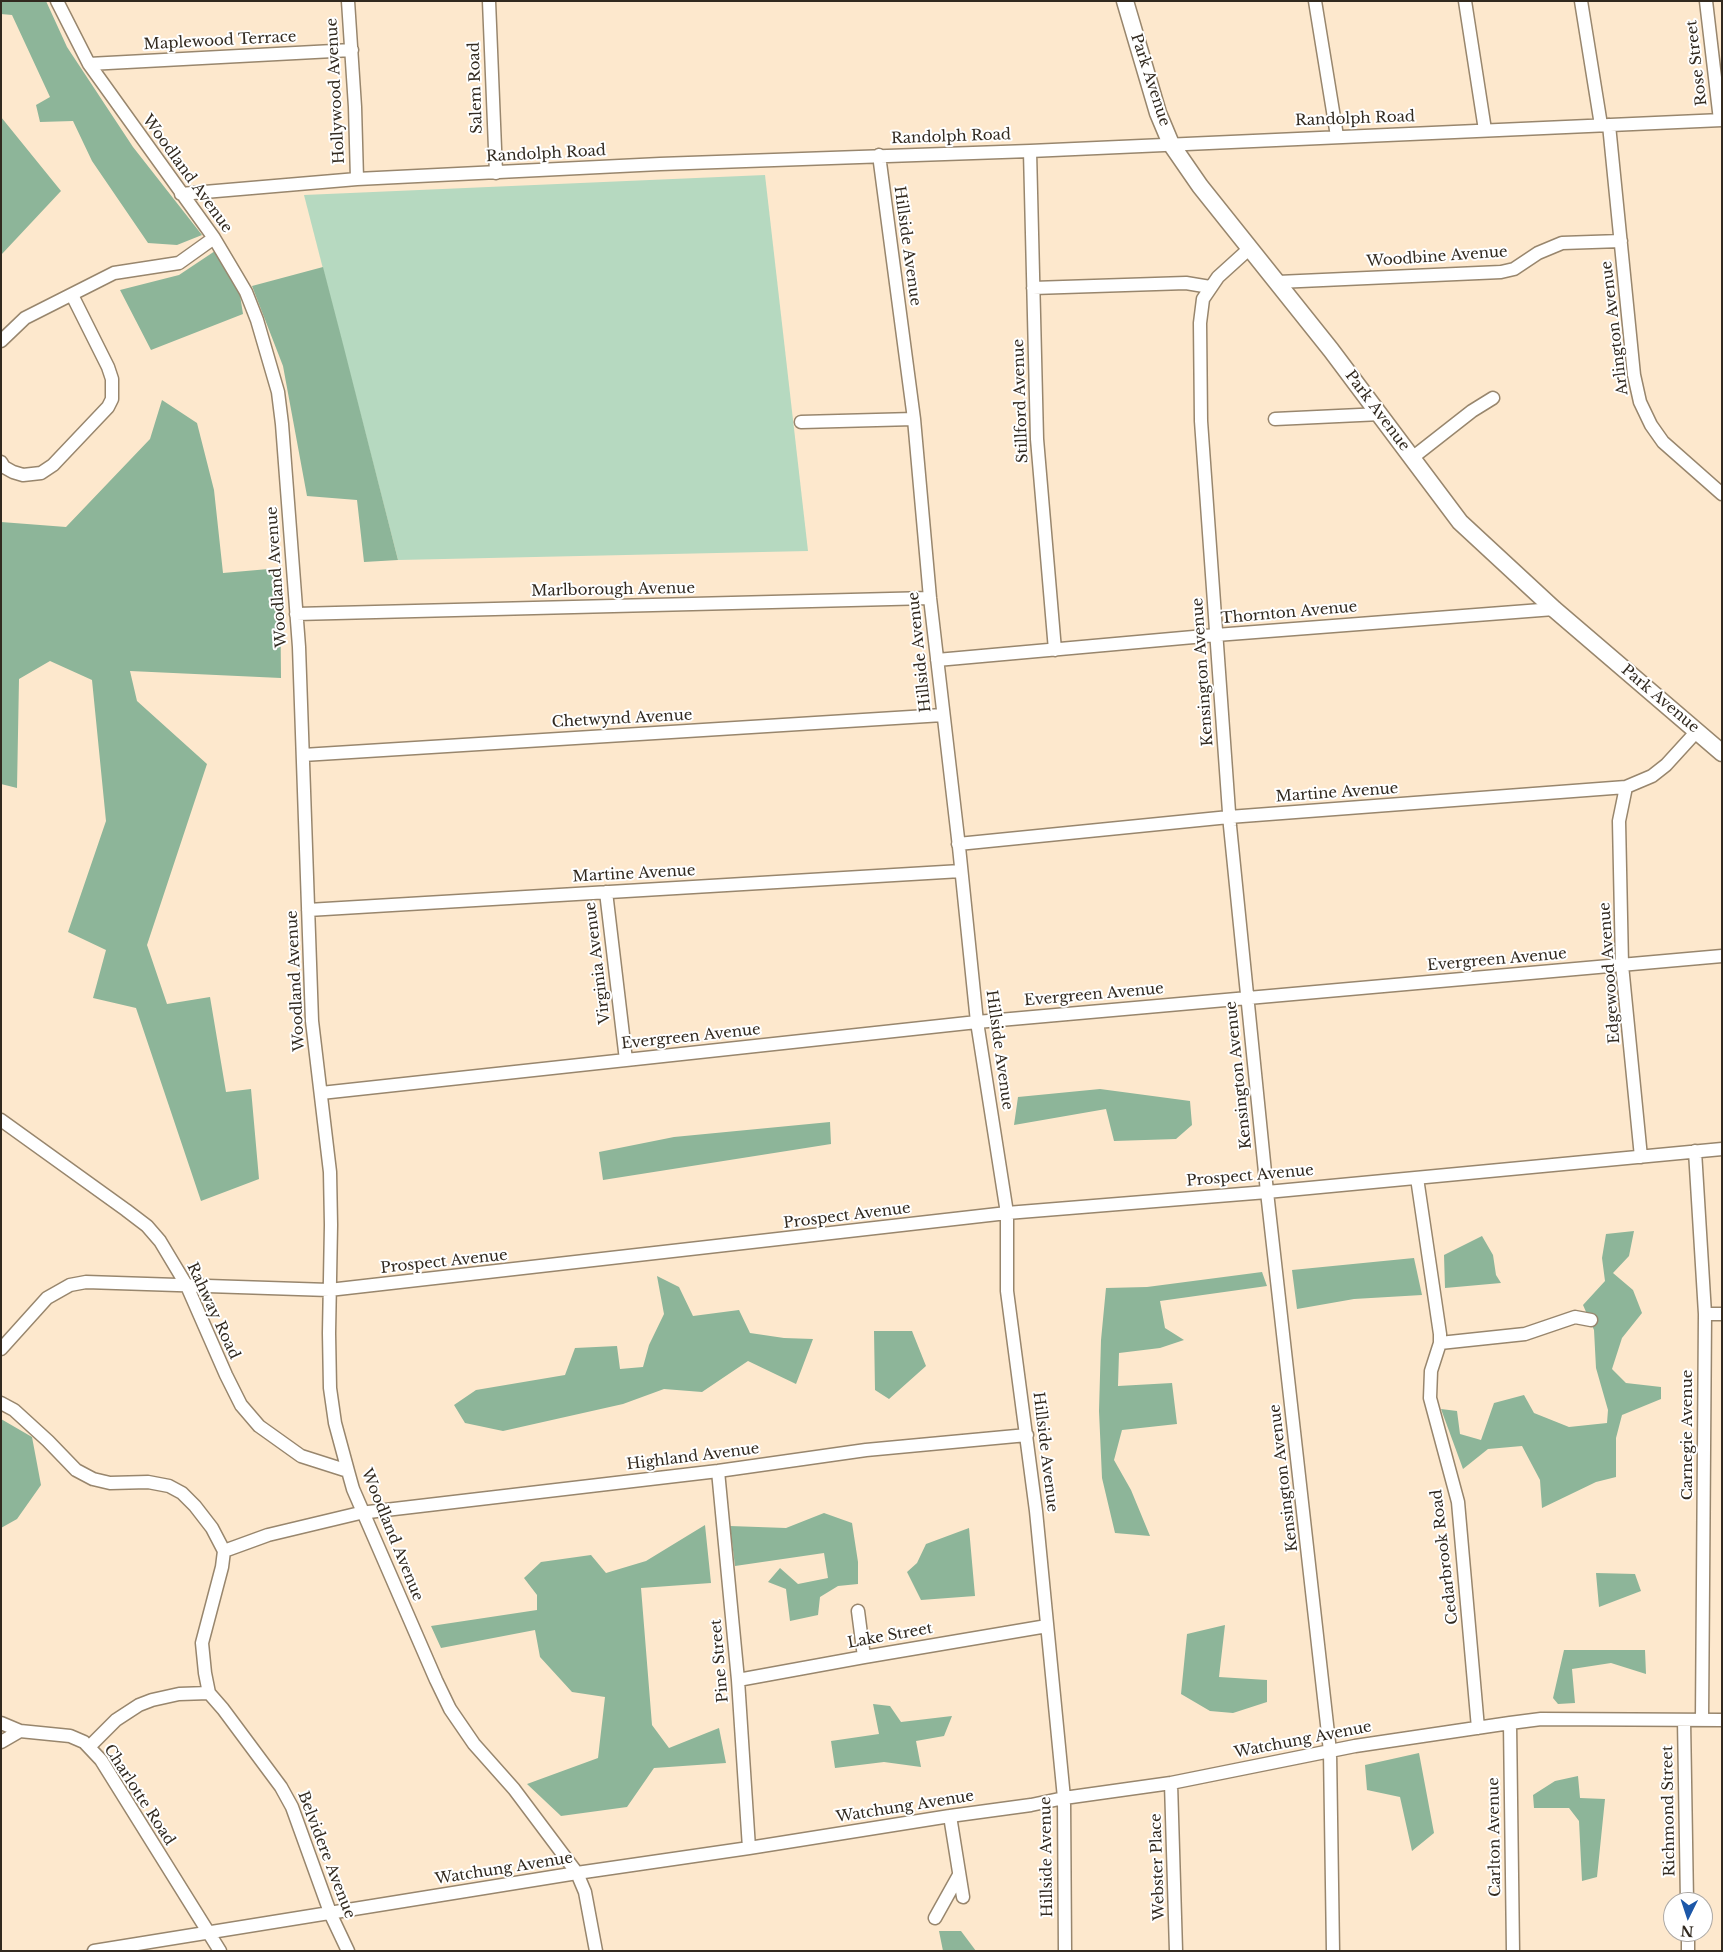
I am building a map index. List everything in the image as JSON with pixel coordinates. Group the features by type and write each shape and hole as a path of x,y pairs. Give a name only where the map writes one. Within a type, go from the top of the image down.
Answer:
{"main road":[{"name":"Park Avenue","path":"1125,1 1158,113 1171,144 1200,186 1381,414 1460,522 1554,609 1722,753"}],"street":[{"name":"Woodland Avenue","path":"57,1 89,64 214,238 246,292 257,320 278,392 296,614 312,1021 330,1172 330,1388 335,1423 348,1471 363,1513 450,1709 474,1744 514,1788 578,1873 585,1892 596,1951"},
{"name":"Hollywood Avenue","path":"348,1 352,50 356,179"},
{"name":"Salem Road","path":"489,1 496,173"},
{"path":"1316,1 1337,136"},
{"path":"1465,1 1486,130"},
{"name":"Arlington Avenue","path":"1581,1 1605,125 1621,241 1634,375 1640,402 1651,425 1663,442 1722,494"},
{"name":"Rose Street","path":"1706,1 1721,120"},
{"name":"Maplewood Terrace","path":"89,64 352,50"},
{"name":"Randolph Road","path":"181,194 356,179 1721,120"},
{"name":"Stillford Avenue","path":"1030,151 1037,439 1055,650"},
{"name":"Hillside Avenue","path":"879,155 914,419 930,598 977,1022 1007,1213 1007,1291 1036,1511 1064,1798 1065,1951"},
{"path":"1,341 25,318 114,273 179,263 214,238"},
{"name":"Woodbine Avenue","path":"1278,282 1501,272 1514,269 1538,254 1562,243 1621,241"},
{"path":"1033,288 1186,283 1210,287 1228,267 1250,248"},
{"name":"Kensington Avenue","path":"1210,287 1203,299 1200,323 1201,421 1229,818 1267,1192 1305,1515 1330,1751 1333,1951"},
{"path":"1,462 4,467 23,475 41,473 53,465 108,407 112,399 112,379 108,367 72,295"},
{"path":"1412,458 1472,410 1493,398"},
{"path":"1275,419 1381,414"},
{"path":"801,422 914,419"},
{"name":"Marlborough Avenue","path":"296,614 930,598"},
{"name":"Thornton Avenue","path":"937,660 1216,635 1554,609"},
{"name":"Chetwynd Avenue","path":"303,754 943,715"},
{"name":"Martine Avenue","path":"958,844 1229,818 1626,787 1652,776 1666,765 1697,731"},
{"name":"Edgewood Avenue","path":"1626,787 1620,822 1622,966 1641,1156"},
{"name":"Martine Avenue","path":"308,910 961,871"},
{"name":"Virginia Avenue","path":"606,892 626,1060"},
{"name":"Evergreen Avenue","path":"321,1094 977,1022 1722,956"},
{"name":"Rahway Road","path":"1,1120 147,1226 160,1241 187,1286 226,1376 241,1405 259,1426 301,1456 348,1471"},
{"name":"Prospect Avenue","path":"1,1349 47,1298 70,1285 86,1282 330,1290 1007,1213 1267,1192 1722,1149"},
{"name":"Carnegie Avenue","path":"1695,1151 1705,1314 1702,1719"},
{"name":"Cedarbrook Road","path":"1417,1178 1440,1343 1431,1371 1430,1398 1458,1502 1478,1728"},
{"path":"1705,1314 1722,1314"},
{"path":"1440,1343 1525,1334 1575,1317 1591,1320"},
{"path":"1,1403 14,1410 76,1470 93,1479 110,1483 148,1482 169,1486 182,1493 212,1528 224,1551 268,1535 363,1513"},
{"name":"Highland Avenue","path":"363,1513 718,1471 866,1450 1027,1435"},
{"name":"Pine Street","path":"718,1471 738,1680 749,1848"},
{"name":"Belvidere Avenue","path":"224,1551 222,1567 202,1643 204,1673 209,1693 275,1779 292,1807 330,1913 348,1951"},
{"path":"858,1611 864,1657"},
{"name":"Lake Street","path":"738,1680 1047,1626"},
{"name":"Charlotte Road","path":"209,1693 166,1696 139,1705 116,1720 89,1747 101,1760 220,1951"},
{"name":"Watchung Avenue","path":"94,1951 578,1873 1171,1783 1355,1746 1510,1723 1541,1719 1722,1720"},
{"name":"Richmond Street","path":"1684,1720 1687,1892"},
{"path":"1,1723 20,1731 70,1736 84,1742 89,1747"},
{"name":"Carlton Avenue","path":"1510,1723 1513,1951"},
{"path":"1,1742 20,1731"},
{"name":"Webster Place","path":"1171,1783 1176,1951"},
{"path":"950,1816 963,1897"},
{"path":"935,1918 959,1875"}],"green space":[{"path":"1,1 46,1 67,47 133,147 202,235 177,245 148,243 92,161 73,121 40,122 36,105 50,97 12,15 1,14"},
{"path":"1,117 61,191 1,255"},
{"path":"765,175 808,551 398,560 304,195"},
{"path":"215,251 240,295 243,314 151,350 120,290 179,275"},
{"path":"323,267 398,560 364,562 357,500 307,496 283,366 252,286"},
{"path":"162,400 197,423 214,490 223,573 280,568 281,678 130,671 137,701 207,764 147,945 167,1004 210,997 226,1092 251,1089 259,1179 201,1201 136,1008 93,998 106,950 68,932 106,821 92,680 50,661 19,679 17,788 1,784 1,522 66,527 150,439"},
{"path":"1100,1089 1190,1101 1192,1125 1176,1139 1114,1141 1106,1109 1014,1125 1018,1097"},
{"path":"830,1122 831,1144 603,1180 599,1152 674,1137"},
{"path":"1634,1231 1629,1256 1613,1273 1633,1290 1642,1313 1622,1338 1612,1369 1626,1383 1661,1387 1661,1399 1622,1415 1616,1438 1616,1477 1596,1482 1542,1508 1540,1480 1522,1446 1488,1449 1463,1469 1441,1409 1457,1411 1460,1434 1481,1440 1494,1403 1524,1395 1534,1413 1569,1427 1607,1423 1608,1410 1596,1368 1594,1330 1583,1305 1605,1281 1602,1258 1606,1234"},
{"path":"1482,1236 1493,1255 1496,1275 1501,1283 1445,1288 1444,1255"},
{"path":"1414,1258 1422,1295 1354,1299 1297,1309 1292,1270"},
{"path":"1262,1272 1267,1286 1160,1301 1165,1328 1184,1340 1160,1348 1119,1353 1118,1386 1172,1383 1177,1424 1122,1430 1114,1460 1131,1490 1150,1536 1115,1533 1102,1478 1099,1411 1101,1340 1106,1288 1147,1287"},
{"path":"657,1276 679,1287 693,1316 739,1310 750,1333 784,1338 813,1339 796,1384 748,1361 702,1392 664,1389 623,1404 503,1431 465,1423 454,1405 476,1390 565,1375 575,1348 617,1346 620,1369 643,1367 649,1345 664,1314"},
{"path":"874,1331 912,1331 926,1366 889,1399 875,1390"},
{"path":"1,1419 32,1437 41,1485 17,1519 1,1528"},
{"path":"824,1513 852,1523 858,1562 858,1584 838,1586 820,1597 818,1615 790,1621 786,1589 768,1582 780,1568 798,1584 828,1578 824,1553 735,1566 730,1526 786,1528"},
{"path":"705,1525 711,1583 641,1588 652,1725 669,1748 719,1728 726,1763 654,1768 627,1807 561,1816 527,1784 598,1758 605,1697 572,1692 540,1657 535,1630 441,1648 431,1626 537,1610 537,1595 524,1578 541,1562 591,1555 606,1573 646,1561"},
{"path":"969,1528 975,1596 921,1600 907,1572 917,1563 926,1544"},
{"path":"1596,1573 1635,1574 1641,1591 1599,1607"},
{"path":"1225,1625 1219,1677 1267,1680 1267,1702 1233,1713 1210,1711 1181,1694 1187,1634"},
{"path":"1564,1650 1645,1650 1646,1674 1611,1663 1572,1669 1575,1703 1558,1704 1553,1698"},
{"path":"873,1704 890,1706 901,1722 952,1716 944,1736 916,1741 921,1767 884,1762 835,1768 831,1741 879,1734"},
{"path":"1419,1753 1434,1833 1412,1851 1400,1797 1367,1790 1365,1765"},
{"path":"1578,1776 1580,1798 1605,1799 1597,1877 1582,1881 1579,1821 1569,1808 1534,1808 1533,1795 1555,1781"},
{"path":"939,1931 961,1931 976,1951 943,1951"}]}
